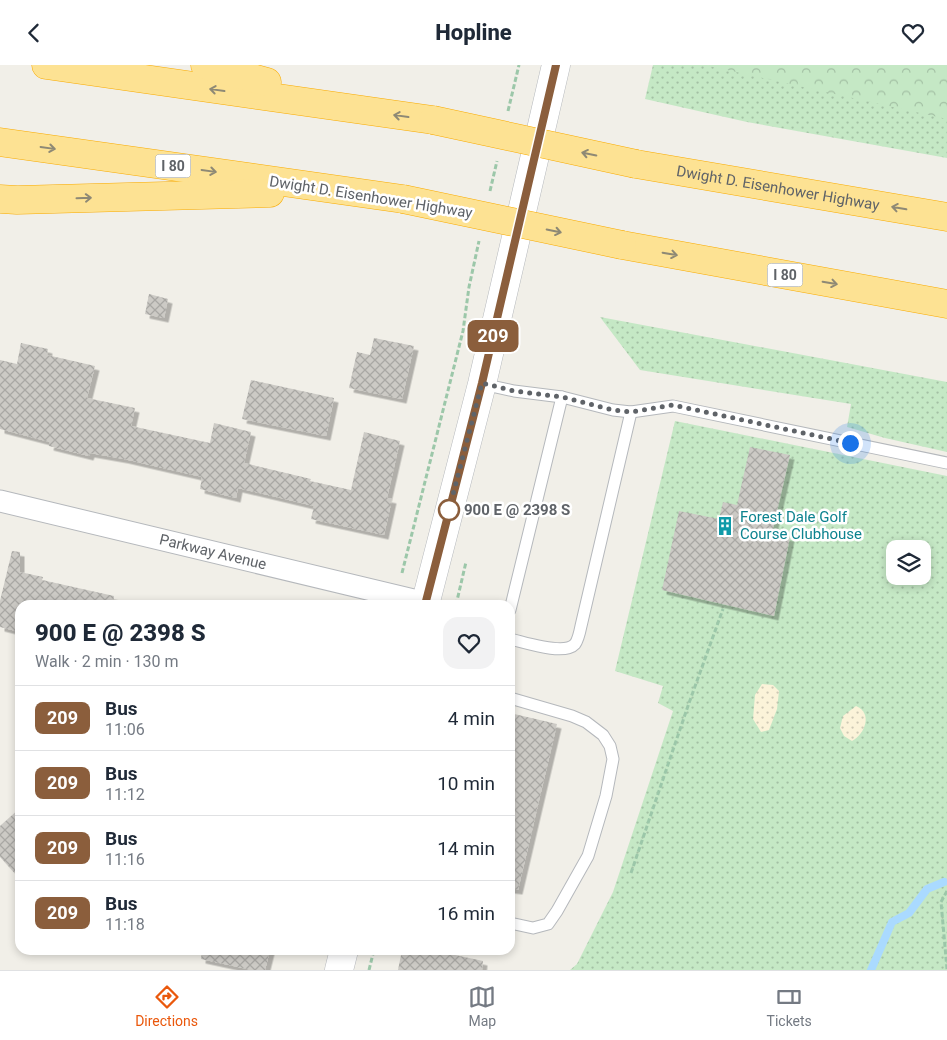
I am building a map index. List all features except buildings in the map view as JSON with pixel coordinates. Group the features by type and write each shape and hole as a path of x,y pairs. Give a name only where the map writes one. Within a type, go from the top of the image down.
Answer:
{"highway":[{"name":"Dwight D. Eisenhower Highway","path":"46,65 433,120 636,164 947,217"},
{"path":"205,65 370,111"},
{"name":"Dwight D. Eisenhower Highway","path":"0,141 403,199 622,245 947,304"},
{"path":"0,199 347,191"}],"street":[{"path":"426,600 482,383 556,65"},
{"name":"Parkway Avenue","path":"0,501 408,600"},
{"path":"339,970 343,955"}],"lane":[{"path":"482,383 514,391 562,397 613,410 631,412 673,405 947,463"},
{"path":"512,600 562,397"},
{"path":"515,640 551,648 568,649 575,644 582,626 631,412"},
{"path":"515,699 586,722 603,735 610,746 613,759 606,796 588,856 557,911 548,924 533,928 515,924"}],"path":[{"path":"508,113 519,65"},
{"path":"488,200 499,152"},
{"path":"400,577 464,331 469,287 480,239"},
{"path":"631,873 723,609"},
{"path":"947,891 941,902 947,969"},
{"path":"369,970 373,955"}],"green space":[{"path":"653,65 707,65 947,116 947,158 747,122 645,99"},
{"path":"705,65 947,65 947,119"},
{"path":"600,317 947,382 947,452 847,427 851,404 640,370"},
{"path":"675,421 947,476 947,970 570,970 577,964 613,892 673,711 658,703 663,686 615,671"}],"sand":[{"path":"762,684 773,685 779,691 777,709 769,730 761,732 753,719 755,695"},
{"path":"856,706 861,709 866,718 861,734 852,741 844,736 840,728 843,716"}],"waterway":[{"path":"871,970 892,922 909,913 927,889 944,882"}],"bus line":[{"name":"209","path":"426,600 482,383 556,65"}],"place":[{"name":"900 E @ 2398 S","path":"449,510"},
{"name":"Forest Dale Golf Course Clubhouse","path":"725,526"}],"route":[{"path":"449,510 482,383 514,391 562,397 613,410 631,412 673,405 850,443"}]}
